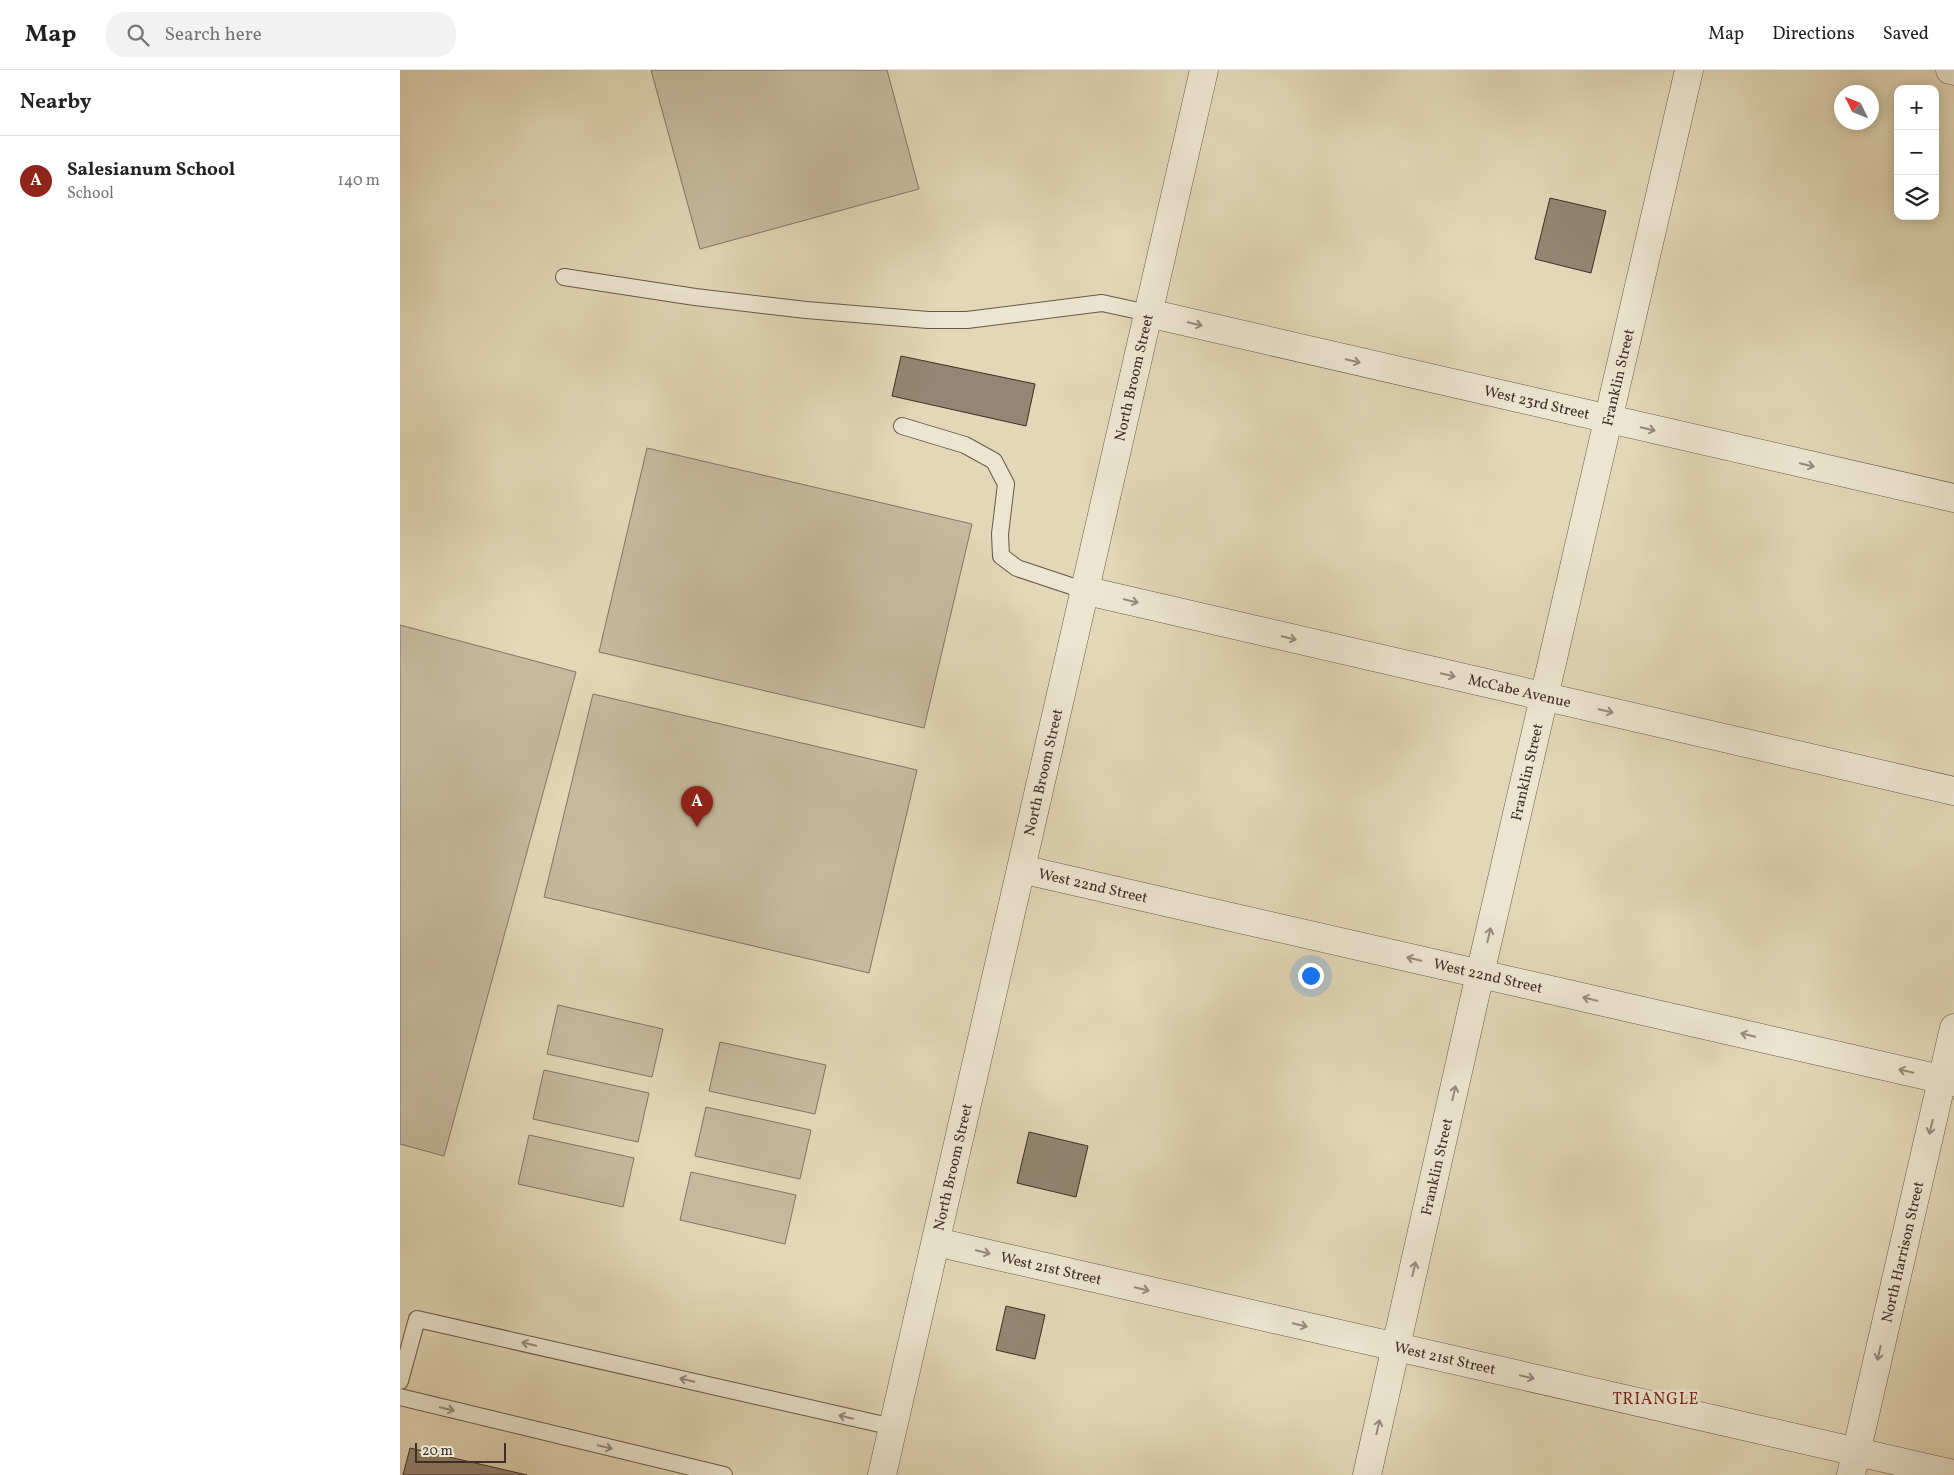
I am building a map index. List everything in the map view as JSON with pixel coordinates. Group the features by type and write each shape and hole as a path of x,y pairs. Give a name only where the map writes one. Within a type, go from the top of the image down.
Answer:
{"street":[{"name":"North Broom Street","path":"882,1475 1204,70"},
{"name":"Franklin Street","path":"1367,1475 1480,974 1689,70"},
{"name":"West 23rd Street","path":"1148,313 1954,498"},
{"name":"McCabe Avenue","path":"1084,590 1954,792"},
{"name":"West 22nd Street","path":"1021,868 1948,1080"},
{"name":"North Harrison Street","path":"1853,1464 1948,1080 1954,1028"},
{"name":"West 21st Street","path":"936,1242 1397,1347 1853,1464 1954,1474"}],"lane":[{"path":"564,277 695,297 806,310 928,320 967,320 1102,303 1148,313"},
{"path":"902,426 965,445 994,460 1006,484 1000,534 1001,556 1017,568 1084,590"},
{"path":"400,1381 417,1319 893,1427"},
{"path":"400,1398 724,1475"}],"shaded area":[{"path":"651,70 887,70 919,189 700,249"},
{"path":"647,448 972,524 924,728 599,652"},
{"path":"400,625 576,672 444,1156 400,1144"},
{"path":"593,694 917,770 869,973 544,897"},
{"path":"558,1005 663,1029 652,1077 547,1054"},
{"path":"720,1042 826,1065 815,1114 709,1091"},
{"path":"544,1070 649,1093 638,1142 533,1119"},
{"path":"706,1107 811,1130 800,1179 695,1156"},
{"path":"529,1135 634,1158 623,1207 518,1184"},
{"path":"691,1172 796,1195 785,1244 680,1220"}],"building":[{"path":"1550,198 1606,211 1591,273 1535,259"},
{"path":"901,356 1035,384 1026,426 892,396"},
{"path":"1029,1132 1088,1146 1076,1197 1017,1183"},
{"path":"1006,1306 1045,1315 1035,1359 996,1350"},
{"path":"410,1448 527,1475 403,1475"}],"place":[{"name":"Salesianum School","path":"697,827"}],"district":[{"name":"TRIANGLE","path":"1656,1398"}]}
